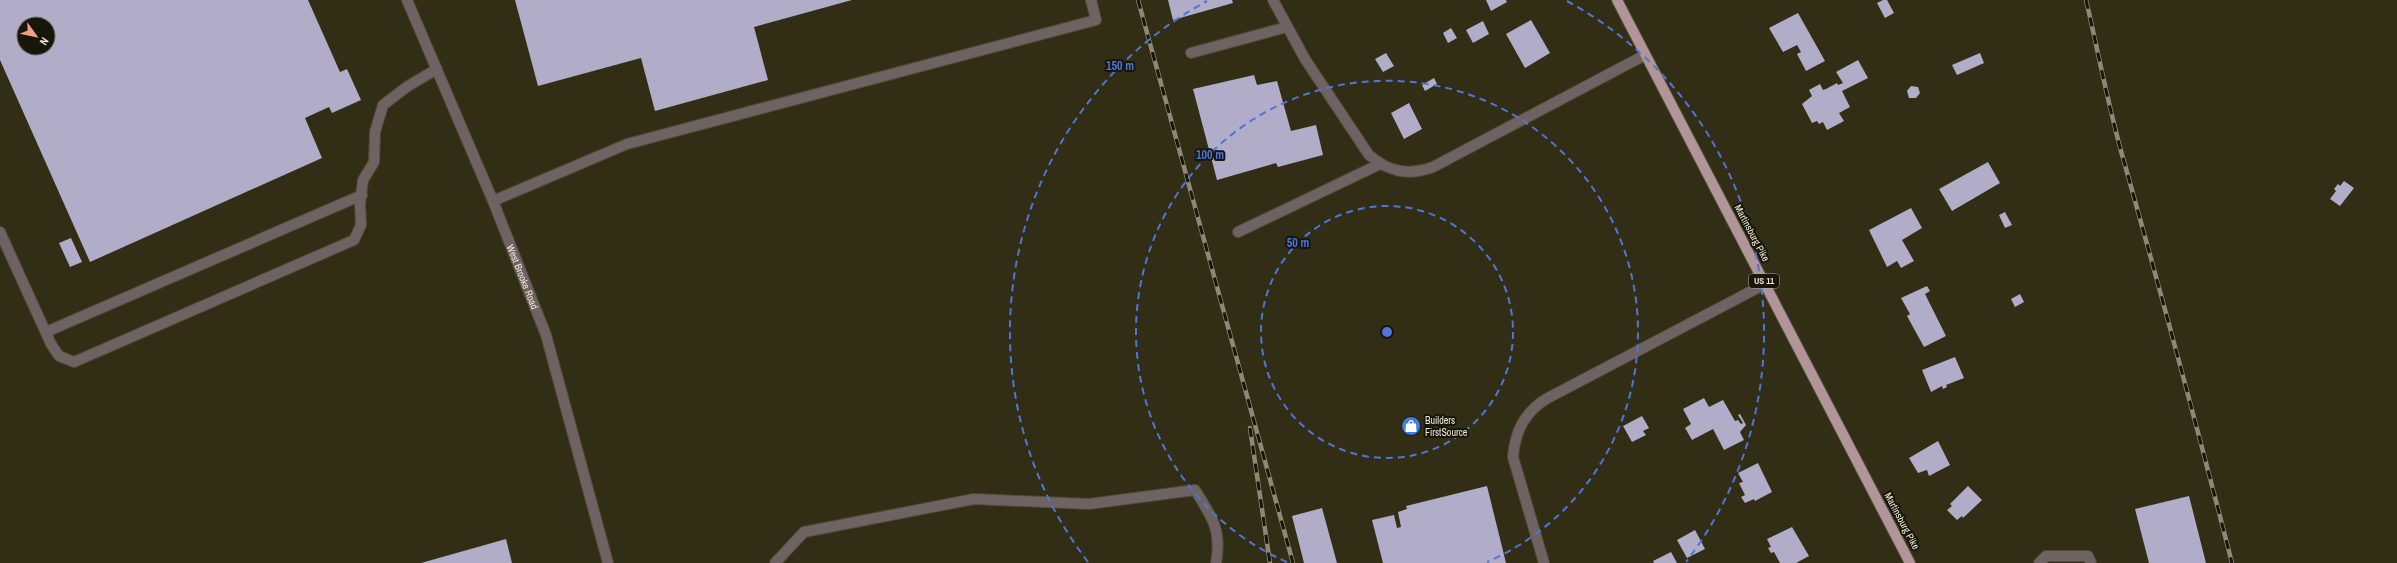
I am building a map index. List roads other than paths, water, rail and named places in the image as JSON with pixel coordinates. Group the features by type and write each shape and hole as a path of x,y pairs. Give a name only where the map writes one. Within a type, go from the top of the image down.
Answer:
{"main road":[{"name":"Martinsburg Pike","path":"1617,0 1910,563"}],"street":[{"name":"West Brooke Road","path":"407,0 493,201 546,335 608,563"},
{"path":"493,201 627,144 1096,20 1091,0"},
{"path":"1273,0 1305,59 1369,155 1380,164 1393,170 1408,173 1433,167 1645,55"},
{"path":"1191,54 1287,27"},
{"path":"0,232 46,332 59,356 74,362 354,240 361,225 363,180 374,162 375,132 383,105 408,86 437,69"},
{"path":"1238,232 1380,164"},
{"path":"46,332 362,195"},
{"path":"1544,563 1513,457 1516,436 1529,413 1546,398 1765,284"},
{"path":"775,563 804,532 974,500 1089,504 1195,490 1215,521 1219,545 1216,563"},
{"path":"2039,563 2046,556 2088,556 2091,563"}],"railway":[{"path":"1138,0 1293,563"},
{"path":"2086,0 2119,145 2153,264 2232,563"},
{"path":"1250,428 1270,563"}],"place":[{"name":"Builders FirstSource","path":"1411,426"}]}
